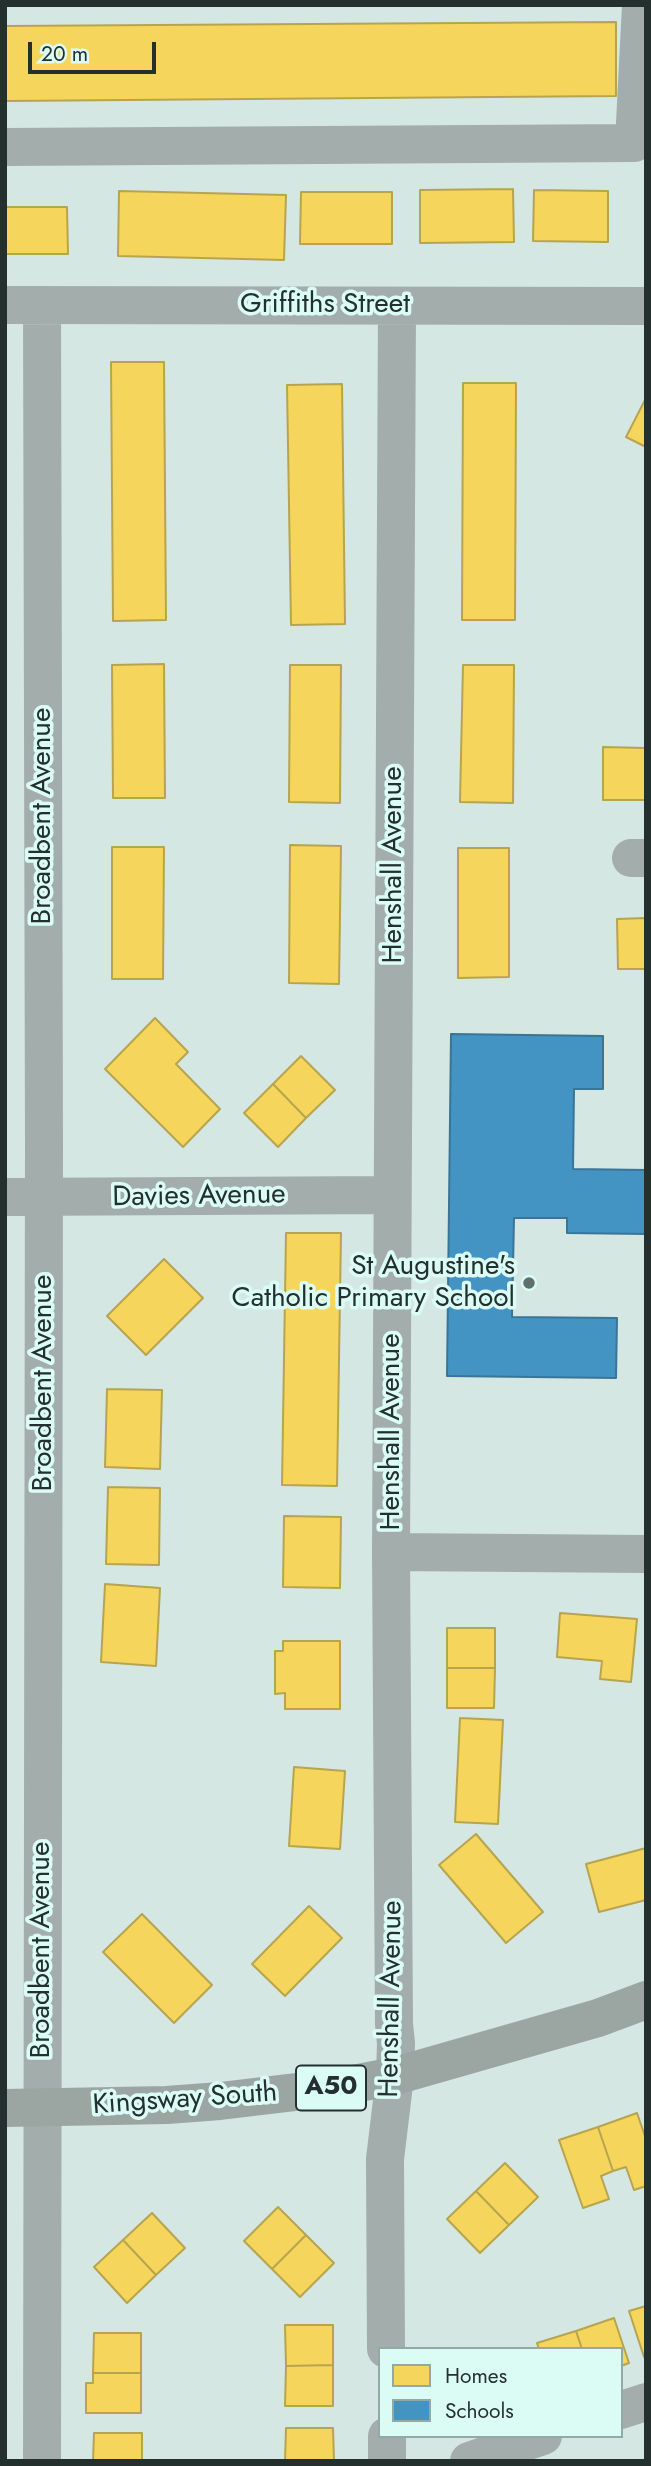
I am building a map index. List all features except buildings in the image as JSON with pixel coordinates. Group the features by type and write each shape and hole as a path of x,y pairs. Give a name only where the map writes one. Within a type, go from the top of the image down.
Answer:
{"main road":[{"name":"Kingsway South","path":"23,2108 119,2107 220,2101 338,2087 395,2076 598,2018 646,2000"}],"street":[{"path":"5,147 634,143 641,5"},
{"name":"Griffiths Street","path":"24,305 646,306"},
{"name":"Broadbent Avenue","path":"24,305 44,1197 23,2108 41,2461"},
{"name":"Henshall Avenue","path":"386,2347 386,2159 395,2076 391,1552 397,306"},
{"name":"Davies Avenue","path":"5,1197 392,1195"},
{"path":"391,1552 646,1554"},
{"path":"623,2409 646,2402"},
{"path":"387,2438 387,2461"},
{"path":"469,2461 536,2438"}],"place":[{"name":"St Augustine's Catholic Primary School","path":"529,1283"}]}
